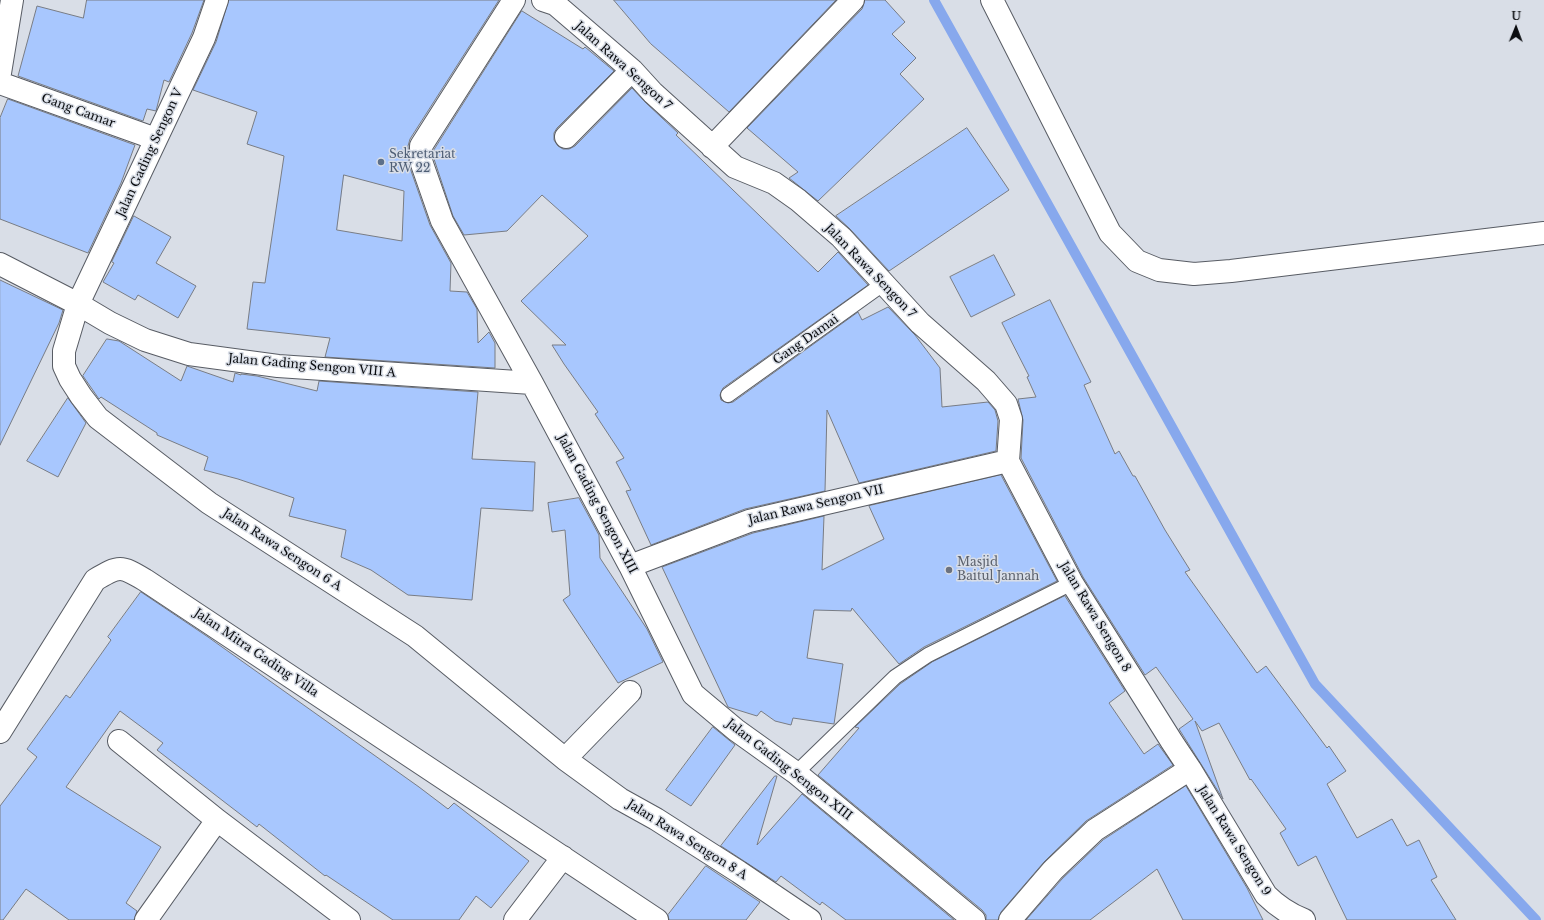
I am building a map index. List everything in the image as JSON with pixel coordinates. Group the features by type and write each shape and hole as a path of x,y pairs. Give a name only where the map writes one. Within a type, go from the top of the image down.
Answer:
{"street":[{"path":"0,73 12,0"},
{"name":"Jalan Gading Sengon V","path":"78,304 204,38 217,0"},
{"name":"Jalan Gading Sengon XIII","path":"514,0 421,146 421,160 442,221 532,383 630,566 693,694 736,730 796,773 974,920"},
{"path":"712,147 853,0"},
{"path":"992,0 1110,233 1137,261 1159,270 1194,274 1224,272 1544,233"},
{"name":"Jalan Rawa Sengon 7","path":"550,1 632,70 653,93 735,167 774,184 798,200 841,237 920,323 986,382 1006,404 1011,419 1008,461"},
{"path":"566,137 632,70"},
{"name":"Gang Camar","path":"0,82 156,139"},
{"name":"Jalan Gading Sengon VIII A","path":"0,264 145,340 190,354 278,366 532,383"},
{"name":"Jalan Rawa Sengon 6 A","path":"78,304 64,351 64,366 81,396 98,418 209,503 415,636 565,759"},
{"name":"Jalan Rawa Sengon VII","path":"630,566 749,521 1008,461"},
{"name":"Jalan Rawa Sengon 8","path":"1008,461 1072,583 1190,769"},
{"name":"Jalan Mitra Gading Villa","path":"0,732 95,580 111,570 125,569 152,584 657,920"},
{"path":"565,759 630,692"},
{"path":"119,741 217,820 349,920"},
{"name":"Jalan Rawa Sengon 8 A","path":"565,759 620,799 656,818 733,867 810,920"},
{"path":"1010,920 1053,870 1095,830 1190,769"},
{"name":"Jalan Rawa Sengon 9","path":"1190,769 1266,895 1277,906 1304,920"},
{"path":"146,920 217,820"},
{"path":"515,920 562,856"}],"lane":[{"name":"Gang Damai","path":"728,395 883,284"},
{"path":"796,773 895,677 928,655 1072,583"}],"building":[{"path":"87,0 204,0 192,33 169,82 164,80 156,111 147,109 143,121 18,76 37,6 83,18"},
{"path":"229,0 499,0 410,139 408,146 409,165 430,225 451,263 450,291 467,292 477,309 478,343 489,332 495,343 495,368 325,357 330,338 247,329 253,282 265,283 284,156 247,144 257,112 193,90 216,42","holes":["344,175 404,191 402,241 337,230"]},
{"path":"614,0 836,0 729,112 651,44"},
{"path":"865,0 885,0 905,22 892,34 916,58 900,74 924,99 818,201 789,178 798,172 747,128 862,9"},
{"path":"522,11 583,49 585,47 614,71 557,128 554,133 554,140 558,146 563,149 569,149 575,146 632,88 678,133 676,135 818,272 838,252 868,285 723,388 720,395 721,400 728,403 733,402 858,312 862,320 888,307 915,335 940,368 942,407 988,402 995,410 998,421 996,451 859,483 827,410 825,491 745,509 651,545 626,491 631,490 616,462 624,458 595,414 598,412 552,345 566,345 521,301 588,236 542,195 507,231 464,235 453,216 434,159 434,150"},
{"path":"8,99 135,145 121,183 88,253 0,219 0,118"},
{"path":"967,128 1009,190 889,271 836,216"},
{"path":"134,216 171,237 156,263 196,286 178,318 138,295 135,300 103,282 114,263 112,262"},
{"path":"994,255 1015,295 971,317 950,277"},
{"path":"0,280 63,310 59,323 0,445"},
{"path":"1050,300 1091,382 1084,385 1115,454 1119,451 1133,476 1135,476 1165,530 1190,570 1185,572 1257,673 1266,666 1327,748 1329,746 1346,771 1327,784 1357,838 1392,819 1407,846 1419,840 1437,877 1431,880 1456,920 1347,920 1316,856 1298,866 1280,833 1286,829 1251,779 1250,780 1219,723 1202,731 1195,721 1223,799 1179,729 1193,719 1156,667 1145,675 1083,577 1021,458 1023,420 1018,399 1036,397 1027,377 1029,376 1002,323"},
{"path":"107,339 119,341 181,381 187,366 233,382 235,373 257,376 317,391 319,381 478,392 472,459 535,462 533,511 481,508 472,600 408,595 371,570 341,557 346,530 289,516 294,498 238,479 204,470 208,457 157,435 157,433 101,397 99,399 83,376"},
{"path":"68,398 86,423 58,477 27,461"},
{"path":"1001,475 1057,581 924,647 899,664 852,608 851,611 814,610 807,658 843,664 834,724 793,718 791,725 775,721 761,711 757,716 728,707 662,567 753,533 824,516 822,570 884,539 869,506"},
{"path":"579,498 599,535 600,558 647,629 663,662 618,683 563,600 570,595 565,530 552,532 548,503"},
{"path":"141,592 208,637 448,809 454,803 529,861 491,908 476,896 459,920 393,920 326,875 325,876 259,824 257,827 157,750 163,743 120,711 66,787 161,847 126,903 137,911 134,920 69,920 26,889 3,920 0,920 0,806 37,757 27,749 66,695 70,698 111,640 108,637"},
{"path":"1065,596 1125,691 1109,703 1144,754 1158,744 1173,765 1086,821 1044,862 1001,912 998,920 986,920 986,915 982,910 818,775 859,728 855,727 900,684 932,662"},
{"path":"713,727 735,745 691,806 666,790"},
{"path":"775,776 777,776 757,845 802,794 954,920 846,920 822,902 820,905 781,876 776,882 721,846"},
{"path":"1186,786 1247,888 1263,920 1183,920 1157,869 1090,920 1026,920 1062,879 1103,840"},
{"path":"706,866 760,902 746,920 669,920 668,915"}],"waterway":[{"path":"934,0 1315,684 1536,920"}],"place":[{"name":"Sekretariat RW 22","path":"381,162"},
{"name":"Masjid Baitul Jannah","path":"949,570"}]}
